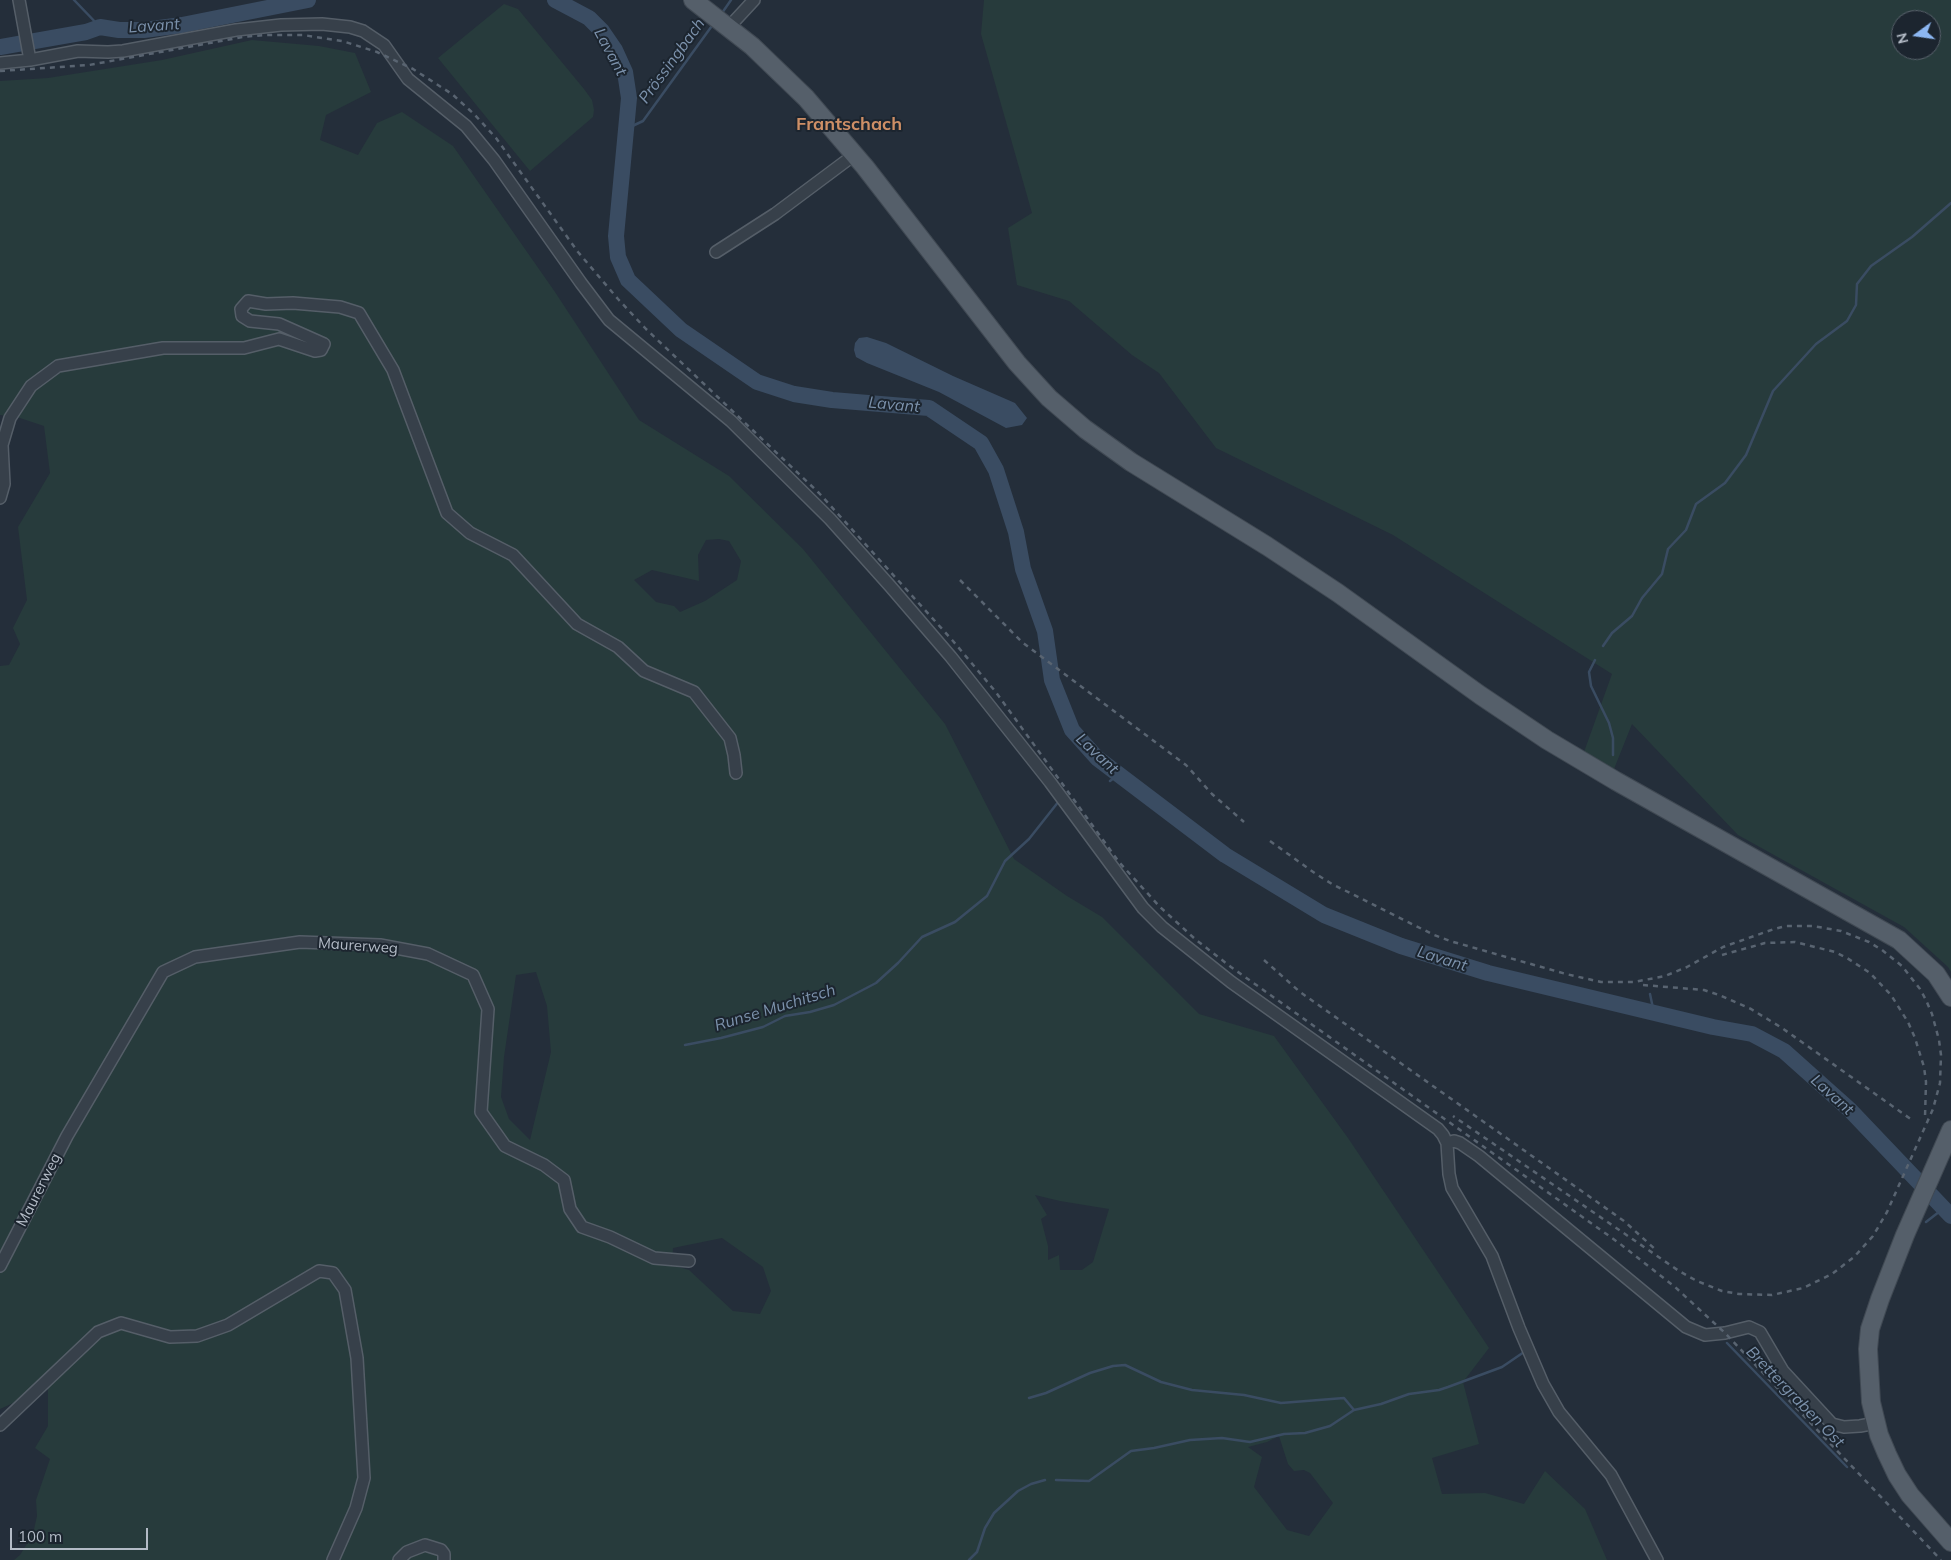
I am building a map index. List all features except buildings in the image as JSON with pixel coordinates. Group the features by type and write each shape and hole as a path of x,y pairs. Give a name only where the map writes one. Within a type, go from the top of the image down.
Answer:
{"main road":[{"path":"693,0 721,21 792,83 854,155 1017,363 1050,398 1091,434 1130,462 1267,546 1332,589 1480,695 1547,740 1616,781 1899,940 1936,974 1951,997"},
{"path":"1950,1136 1913,1218 1880,1299 1870,1329 1868,1349 1871,1402 1887,1454 1897,1475 1910,1495 1951,1542"}],"street":[{"path":"19,0 30,57"},
{"path":"721,21 754,0"},
{"path":"0,63 63,53 123,50 244,29 280,25 333,24 363,31 384,45 408,79 466,126 494,160 580,283 610,320 731,421 830,519 883,578 951,657 1050,782 1143,908 1162,927 1231,982 1438,1129 1447,1143 1452,1188 1492,1256 1519,1328 1543,1384 1559,1412 1611,1474 1657,1560"},
{"path":"716,252 775,214 854,155"},
{"path":"0,498 4,484 2,445 10,418 31,386 58,366 163,348 244,348 279,339 314,351 321,350 324,344 279,324 250,321 242,316 242,309 248,301 266,304 293,303 340,307 359,313 394,370 447,513 470,533 513,555 577,624 618,647 644,672 694,692 730,738 736,773"},
{"name":"Maurerweg","path":"0,1266 67,1136 163,972 195,957 300,942 380,945 409,950 428,954 473,975 488,1009 480,1112 505,1146 544,1165 564,1180 570,1209 582,1227 610,1237 654,1258 689,1261"},
{"path":"1447,1143 1454,1141 1460,1143 1479,1156 1686,1327 1705,1335 1725,1333 1749,1327 1760,1332 1783,1371 1832,1424 1844,1427 1876,1423"},
{"path":"0,1425 98,1332 121,1323 170,1337 197,1336 228,1324 319,1271 333,1273 345,1290 357,1358 364,1478 356,1508 333,1560"},
{"path":"399,1560 407,1552 425,1545 441,1550 444,1554 444,1560"}],"green space":[{"path":"984,0 1951,0 1951,972 1948,967 1904,927 1738,835 1632,724 1614,769 1584,752 1612,674 1393,535 1216,448 1159,373 1132,355 1069,301 1017,285 1008,228 1032,213 981,34"},
{"path":"504,4 518,9 584,89 592,100 594,110 593,117 530,171 438,58"},
{"path":"252,40 319,46 355,53 371,92 326,115 320,140 358,155 377,123 402,112 453,146 555,292 639,420 729,476 803,549 945,724 1014,859 1067,896 1102,917 1199,1014 1274,1036 1348,1138 1489,1348 1463,1382 1479,1444 1432,1458 1442,1494 1485,1493 1524,1504 1545,1471 1585,1509 1607,1560 14,1560 20,1555 33,1534 37,1516 36,1500 50,1459 35,1448 48,1426 48,1387 0,1409 0,666 9,665 20,644 13,628 27,600 18,527 50,473 44,426 17,417 0,415 0,81 48,78 162,60","holes":["719,539 729,541 741,561 737,580 705,601 680,612 674,606 656,602 634,580 652,570 699,581 698,555 706,540","536,972 547,1006 551,1052 530,1140 509,1119 501,1097 504,1057 516,975","1035,1195 1109,1209 1093,1262 1082,1270 1060,1270 1059,1255 1048,1260 1048,1246 1041,1219 1047,1215","722,1238 763,1267 771,1291 760,1314 733,1311 689,1270 672,1265 673,1248","1279,1436 1288,1464 1294,1471 1304,1470 1310,1473 1333,1503 1309,1536 1287,1530 1254,1487 1262,1457 1248,1447 1267,1442"]}],"water":[{"path":"867,337 886,343 953,376 1015,403 1027,418 1022,425 1006,428 939,392 867,363 856,357 854,350 855,343 859,338"}],"waterway":[{"path":"74,0 100,27"},
{"name":"Lavant","path":"0,47 86,32 100,27 119,30 144,30 182,25 308,0"},
{"name":"Lavant","path":"555,0 589,18 602,31 615,50 625,72 629,98 616,236 618,257 628,280 681,330 757,382 794,394 832,400 929,408 981,443 996,470 1016,532 1023,569 1045,631 1052,680 1072,730 1097,758 1225,855 1324,915 1401,946 1488,973 1713,1027 1752,1034 1784,1051 1850,1110 1951,1216"},
{"name":"Prössingbach","path":"722,13 731,0"},
{"name":"Prössingbach","path":"626,129 643,121 714,23"},
{"path":"1603,646 1612,633 1632,616 1642,598 1662,574 1668,549 1686,530 1696,504 1725,483 1746,455 1773,391 1816,344 1847,321 1856,305 1857,284 1871,266 1912,237 1951,203"},
{"path":"1595,660 1589,672 1591,686 1609,723 1613,738 1613,755"},
{"name":"Runse Muchitsch","path":"1110,781 1119,774"},
{"name":"Runse Muchitsch","path":"685,1045 763,1027 785,1016 810,1012 834,1005 876,983 922,937 955,922 987,896 1005,861 1029,839 1059,801"},
{"path":"1650,994 1654,1013"},
{"name":"Brettergraben Ost","path":"1926,1222 1944,1208"},
{"name":"Brettergraben Ost","path":"1727,1343 1847,1467"},
{"name":"Brettergraben Ost","path":"1056,1480 1089,1481 1131,1451 1190,1440 1222,1438 1250,1442 1284,1434 1305,1433 1330,1426 1354,1410 1381,1404 1409,1394 1448,1387 1502,1367 1524,1352"},
{"path":"1029,1398 1046,1393 1090,1373 1113,1366 1125,1365 1161,1382 1192,1390 1244,1395 1281,1403 1344,1398 1354,1410"},
{"name":"Brettergraben Ost","path":"969,1560 977,1552 985,1528 994,1513 1018,1491 1031,1484 1045,1480"}],"railway":[{"path":"0,71 89,65 243,37 303,35 342,41 377,52 413,69 452,94 496,138 578,252 618,299 646,329 819,493 953,641 995,691 1119,862 1160,907 1195,939 1231,967 1619,1243 1675,1287 1725,1333 1941,1560"},
{"path":"960,580 1022,642 1186,765 1212,794 1244,822"},
{"path":"1270,841 1332,884 1434,935 1566,974 1601,982 1634,982 1665,976 1687,967 1723,947 1786,926 1813,926 1841,931 1869,942 1902,966 1926,1000 1939,1040 1941,1055 1940,1083 1933,1109 1887,1212 1873,1236 1854,1257 1832,1274 1803,1288 1772,1295 1739,1294 1722,1291 1679,1271 1453,1116"},
{"path":"1722,955 1765,943 1795,942 1835,952 1870,973 1891,995 1908,1022 1915,1038 1924,1067 1926,1082 1925,1117"},
{"path":"1264,960 1300,992 1624,1221 1656,1250"},
{"path":"1643,985 1704,990 1751,1009 1782,1028 1912,1120"}],"district":[{"name":"Frantschach","path":"849,125"}]}
